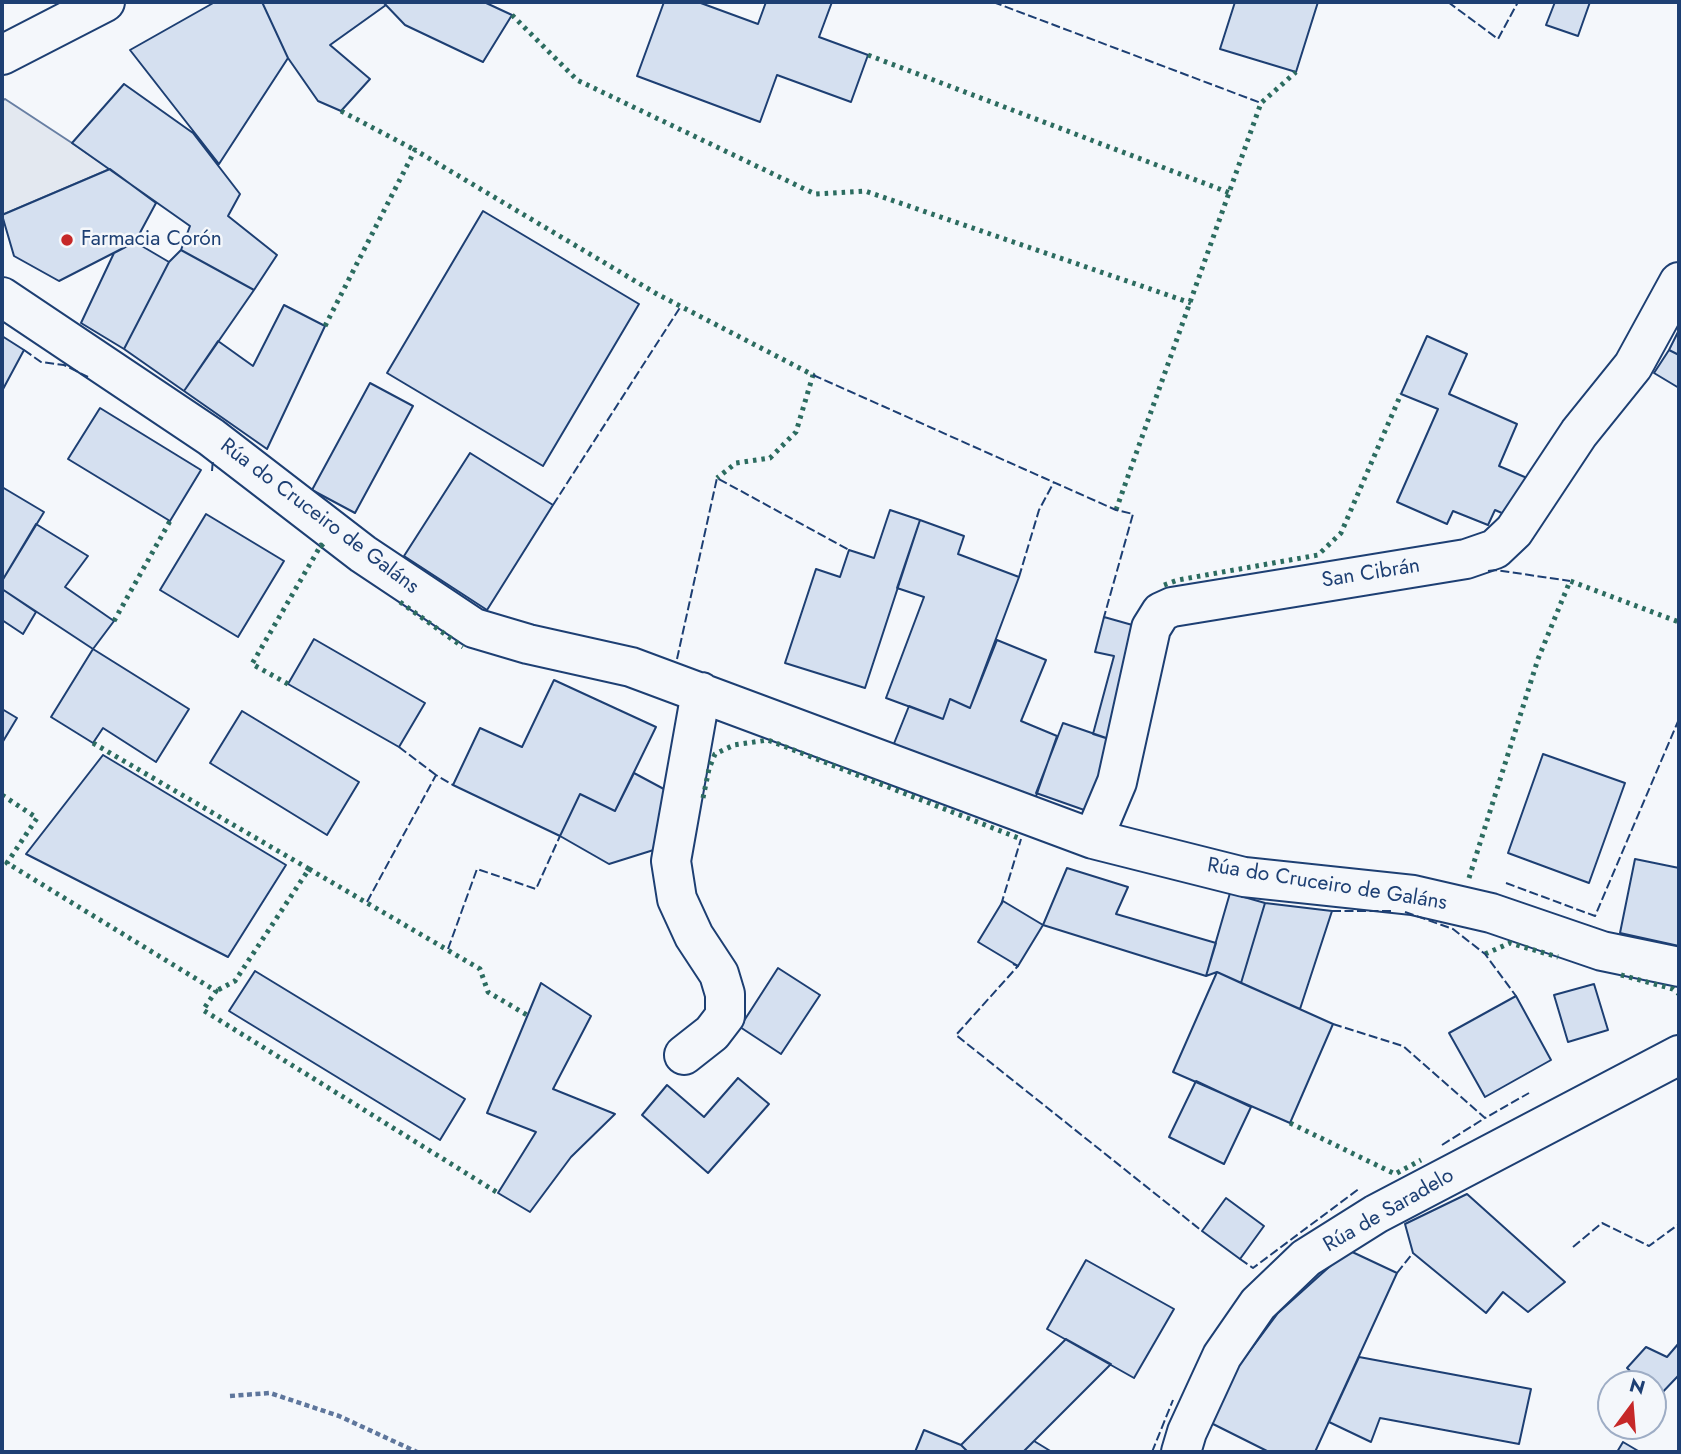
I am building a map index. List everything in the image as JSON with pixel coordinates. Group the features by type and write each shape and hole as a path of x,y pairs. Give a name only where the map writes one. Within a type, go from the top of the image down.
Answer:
{"street":[{"path":"2,55 105,2"},
{"name":"San Cibrán","path":"1093,839 1117,782 1151,628 1161,612 1172,607 1466,559 1495,549 1514,531 1579,433 1633,366 1679,282"},
{"name":"Rúa do Cruceiro de Galáns","path":"2,297 211,437 362,554 474,628 528,644 631,667 1093,839 1244,877 1413,895 1492,913 1602,951 1679,967"},
{"path":"684,1055 712,1033 724,1016 725,1005 719,974 694,936 677,899 671,861 701,692"},
{"name":"Rúa de Saradelo","path":"1181,1452 1187,1432 1222,1356 1258,1304 1306,1258 1376,1214 1679,1055"}],"path":[{"path":"230,1396 270,1393 339,1416 417,1452"}],"shaded area":[{"path":"5,99 110,169 2,215 2,101"}],"building":[{"path":"215,2 262,2 288,58 219,164 130,50"},
{"path":"262,2 383,2 386,5 330,45 370,79 341,111 318,101 288,58"},
{"path":"383,2 484,2 512,15 483,62 405,25"},
{"path":"664,2 698,2 758,24 766,2 832,2 819,37 868,55 851,102 777,75 760,122 637,76"},
{"path":"1235,2 1318,2 1296,72 1220,49"},
{"path":"1555,2 1590,2 1578,36 1546,25"},
{"path":"124,84 193,133 240,194 228,216 277,255 254,290 181,250 190,226 72,143"},
{"path":"110,169 156,203 135,242 59,281 14,256 2,215"},
{"path":"483,211 639,304 543,466 387,373"},
{"path":"135,242 169,262 124,349 81,323 114,253"},
{"path":"181,250 254,290 184,391 124,349 169,262"},
{"path":"284,305 325,326 267,449 184,391 218,341 253,366"},
{"path":"1679,330 1679,355 1669,350"},
{"path":"2,336 24,350 2,391"},
{"path":"1427,336 1467,354 1449,394 1517,424 1499,466 1527,478 1511,517 1495,510 1488,525 1453,511 1447,524 1397,502 1438,409 1401,394"},
{"path":"1669,350 1679,355 1679,388 1654,373"},
{"path":"370,383 413,406 355,513 312,490"},
{"path":"100,408 201,470 170,521 68,459"},
{"path":"470,453 553,505 487,610 404,556"},
{"path":"2,487 44,512 2,581"},
{"path":"890,510 920,520 865,688 785,663 816,569 840,577 849,550 874,558"},
{"path":"206,514 284,561 238,637 160,590"},
{"path":"920,520 964,536 958,554 1019,577 970,708 950,699 943,719 886,698 924,597 897,588"},
{"path":"36,524 88,556 65,587 114,621 93,649 2,589 2,581"},
{"path":"2,589 36,612 23,634 2,620"},
{"path":"1104,617 1143,628 1112,740 1093,734 1114,656 1095,652"},
{"path":"314,639 425,703 399,747 288,684"},
{"path":"997,640 1046,660 1021,721 1057,736 1034,802 893,746 909,706 943,719 950,699 970,708"},
{"path":"93,649 189,709 156,762 103,728 93,743 51,717"},
{"path":"554,680 656,727 615,811 580,794 560,836 453,785 480,728 522,747"},
{"path":"2,709 17,718 2,743"},
{"path":"242,711 359,782 327,835 210,763"},
{"path":"1063,723 1112,740 1087,811 1036,793"},
{"path":"1543,754 1625,783 1589,883 1508,853"},
{"path":"103,755 286,865 228,957 26,854"},
{"path":"634,773 675,795 660,848 609,864 560,836 580,794 615,811"},
{"path":"1635,859 1679,868 1679,946 1620,933"},
{"path":"1067,868 1128,887 1116,914 1216,943 1206,976 1043,925"},
{"path":"1230,893 1265,903 1241,983 1217,972 1206,976"},
{"path":"1003,901 1043,925 1018,966 978,942"},
{"path":"1265,903 1332,911 1300,1009 1241,983"},
{"path":"778,968 820,995 781,1054 740,1027"},
{"path":"255,971 465,1099 440,1140 229,1011"},
{"path":"1217,972 1333,1024 1290,1123 1173,1072"},
{"path":"541,983 591,1016 553,1089 615,1114 571,1157 530,1212 498,1193 536,1132 487,1113"},
{"path":"1594,984 1608,1030 1568,1042 1554,995"},
{"path":"1516,996 1551,1060 1485,1097 1449,1033"},
{"path":"738,1078 769,1104 708,1173 642,1115 667,1085 704,1117"},
{"path":"1196,1081 1251,1107 1224,1164 1169,1137"},
{"path":"1467,1194 1565,1282 1528,1312 1503,1292 1486,1313 1413,1253 1405,1224"},
{"path":"1226,1198 1264,1226 1240,1259 1202,1231"},
{"path":"1348,1250 1397,1273 1315,1452 1269,1452 1211,1423 1231,1376 1278,1313"},
{"path":"1086,1260 1174,1309 1134,1378 1047,1329"},
{"path":"1066,1339 1111,1364 1023,1452 968,1452 961,1445"},
{"path":"1679,1343 1679,1377 1667,1388 1667,1370 1627,1368 1646,1347 1667,1357"},
{"path":"1359,1357 1531,1389 1519,1444 1380,1418 1371,1442 1329,1422"},
{"path":"924,1430 961,1445 968,1452 915,1452"},
{"path":"1034,1441 1052,1452 1023,1452"},
{"path":"1623,1442 1640,1452 1617,1452"}],"hedge":[{"path":"512,15 577,80 815,194 865,191 1191,303"},
{"path":"868,55 1230,193"},
{"path":"1116,510 1261,103 1296,72"},
{"path":"341,111 415,150"},
{"path":"325,326 415,150 657,294 813,375 796,432 770,458 736,463 717,478"},
{"path":"1164,585 1178,580 1318,555 1341,533 1401,394"},
{"path":"114,621 170,521"},
{"path":"288,684 252,664 321,545 324,548"},
{"path":"1469,878 1538,659 1570,581 1679,622"},
{"path":"400,602 463,647"},
{"path":"703,798 715,754 734,745 768,740 1021,839"},
{"path":"93,743 309,869 235,981 216,991"},
{"path":"2,795 37,818 7,863 216,991 203,1010 498,1193"},
{"path":"309,869 480,969 488,992 527,1015"},
{"path":"1485,954 1510,943 1558,957"},
{"path":"1621,975 1673,989 1679,994"},
{"path":"1290,1123 1395,1174 1421,1160"}],"fence":[{"path":"993,2 1261,103"},
{"path":"1448,2 1498,39 1518,2"},
{"path":"553,505 681,306"},
{"path":"24,350 41,362 64,365 88,377"},
{"path":"813,375 1116,510 1133,514 1104,617"},
{"path":"212,471 213,459"},
{"path":"677,659 717,478 849,550"},
{"path":"1019,577 1039,510 1054,482"},
{"path":"1488,571 1570,581"},
{"path":"1506,883 1595,916 1679,719"},
{"path":"399,747 436,775"},
{"path":"367,902 436,775 453,785"},
{"path":"448,949 477,869 536,889 560,836"},
{"path":"1001,905 1021,839"},
{"path":"1332,911 1392,911"},
{"path":"1405,912 1453,929 1485,954 1516,996"},
{"path":"1013,964 1018,966 956,1035 1202,1231"},
{"path":"1333,1024 1403,1046 1485,1118 1529,1093"},
{"path":"1442,1145 1485,1118"},
{"path":"1240,1259 1253,1268 1360,1188"},
{"path":"1573,1247 1602,1223 1649,1246 1679,1224"},
{"path":"1397,1273 1413,1253"},
{"path":"1152,1452 1173,1400"}],"place":[{"name":"Farmacia Corón","path":"67,240"}]}
